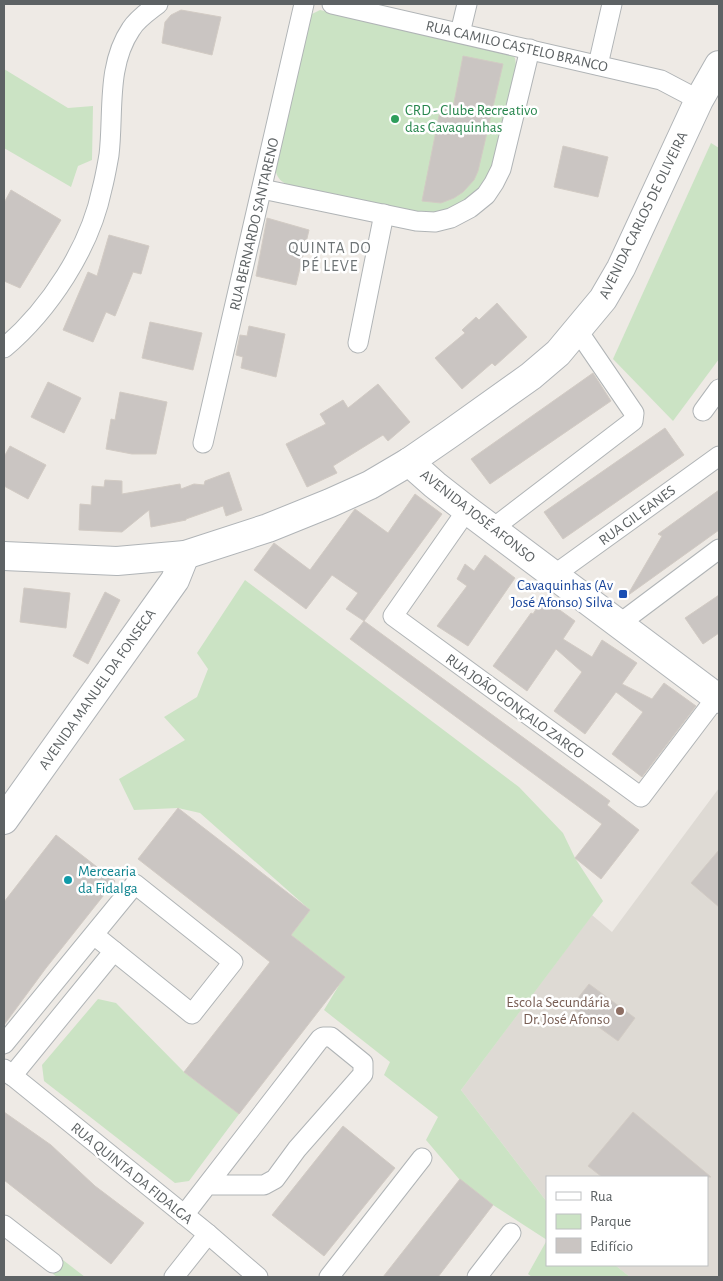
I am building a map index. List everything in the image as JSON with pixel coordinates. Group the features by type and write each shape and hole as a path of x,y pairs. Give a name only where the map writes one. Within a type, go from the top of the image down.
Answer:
{"main road":[{"name":"AVENIDA CARLOS DE OLIVEIRA","path":"409,462 531,376 558,353 603,299 620,268 699,100 719,65"},
{"name":"AVENIDA JOSÉ AFONSO","path":"4,556 117,561 185,554 268,528 330,503 370,485 409,462 435,485 492,529 719,697"},
{"name":"AVENIDA MANUEL DA FONSECA","path":"4,820 174,580 185,554"}],"street":[{"name":"RUA BERNARDO SANTARENO","path":"203,443 304,4"},
{"name":"RUA CAMILO CASTELO BRANCO","path":"332,4 460,32 661,80 699,100"},
{"path":"460,32 467,4"},
{"path":"598,65 612,4"},
{"path":"4,348 36,316 58,288 91,225 102,191 109,155 115,66 121,47 131,28 147,7"},
{"path":"262,189 416,221 434,222 451,218 470,208 486,195 501,169 530,49"},
{"path":"358,343 384,214"},
{"path":"492,529 633,421 634,414 578,331"},
{"path":"703,411 719,389"},
{"name":"RUA GIL EANES","path":"554,575 719,456"},
{"name":"RUA JOÃO GONÇALO ZARCO","path":"467,510 392,616 642,797 719,697"},
{"path":"619,624 719,549"},
{"path":"4,1044 135,884 233,962 192,1014 94,935"},
{"path":"8,1073 114,950"},
{"path":"184,1214 320,1039 331,1037 363,1063 363,1074 297,1149 276,1179 264,1185 207,1185"},
{"name":"RUA QUINTA DA FIDALGA","path":"8,1073 184,1214 258,1277"},
{"path":"329,1277 422,1158"},
{"path":"4,1225 53,1263"},
{"path":"477,1277 511,1233"},
{"path":"174,1277 208,1234"}],"shaded area":[{"name":"Escola Secundária Dr. José Afonso","path":"719,788 719,1277 630,1277 616,1266 708,1266 708,1176 546,1176 546,1201 461,1090 592,915 612,932"}],"green space":[{"name":"CRD - Clube Recreativo das Cavaquinhas","path":"320,10 511,54 515,58 517,72 492,172 480,192 460,206 440,213 416,214 295,188 284,183 279,178 275,166 308,20 312,14"},
{"path":"4,69 68,108 93,106 92,160 78,166 71,187 4,148"},
{"path":"711,143 719,148 719,359 673,421 613,359"},
{"path":"245,580 519,787 563,833 575,858 603,901 461,1090 546,1201 546,1239 493,1205 459,1179 426,1140 438,1117 384,1075 390,1062 324,1010 344,977 291,935 310,910 200,813 178,808 134,810 119,779 185,740 164,717 197,697 208,669 197,653"},
{"path":"98,999 116,1003 184,1072 239,1114 189,1181 175,1183 44,1081 42,1065"},
{"path":"546,1242 546,1266 616,1266 630,1277 532,1277 528,1274"},
{"path":"63,1260 85,1277 57,1277 53,1274"}],"building":[{"path":"181,10 221,17 212,55 162,43 165,22 171,15"},
{"path":"463,56 503,64 478,171 474,180 463,192 454,198 441,203 422,201 441,106 453,108"},
{"path":"563,146 608,157 598,197 554,187"},
{"path":"11,190 61,220 20,288 4,281 4,203"},
{"path":"267,218 309,230 296,285 256,276"},
{"path":"109,235 149,246 141,274 133,272 115,316 106,312 93,342 63,330 88,272 97,276"},
{"path":"497,303 527,337 495,366 492,363 462,389 435,358 465,333 462,330 476,317 479,320"},
{"path":"150,322 202,333 193,370 142,358"},
{"path":"249,326 285,334 276,377 241,368 243,357 236,355 240,335 247,336"},
{"path":"593,373 611,401 490,484 471,459"},
{"path":"48,382 81,398 64,433 31,417"},
{"path":"378,384 410,422 388,441 383,435 333,466 337,473 307,487 286,444 326,424 320,414 343,400 348,408"},
{"path":"120,392 167,402 156,454 132,454 106,449 111,419 115,420"},
{"path":"665,428 684,455 563,539 544,512"},
{"path":"10,446 46,465 28,499 4,486 4,457"},
{"path":"229,472 242,510 226,516 223,506 186,520 151,527 149,510 122,532 79,530 80,504 91,505 92,486 104,487 105,480 122,481 122,494 180,484 181,489 194,484 204,485 205,481"},
{"path":"719,490 719,530 627,596 662,536 658,534"},
{"path":"415,494 442,514 364,621 346,609 358,593 332,575 306,609 254,570 274,543 310,570 355,509 388,533"},
{"path":"485,555 515,578 468,646 437,626 467,586 457,579 465,564 474,571"},
{"path":"24,588 70,593 66,628 20,622"},
{"path":"105,592 120,600 88,664 73,656"},
{"path":"719,595 719,633 703,644 685,618"},
{"path":"543,598 575,621 563,639 592,657 602,640 637,663 622,684 652,699 664,683 696,706 642,777 612,754 643,712 616,692 585,734 554,711 582,672 556,649 527,691 493,666"},
{"path":"364,621 610,801 607,805 639,830 601,879 575,858 602,824 350,639"},
{"path":"178,808 310,910 291,935 345,977 239,1114 184,1072 270,962 138,859"},
{"path":"56,835 115,881 46,968 4,1025 4,902"},
{"path":"719,850 719,907 691,883"},
{"path":"589,984 635,1018 618,1041 571,1007"},
{"path":"4,1112 51,1145 95,1186 144,1223 111,1264 4,1180"},
{"path":"633,1112 711,1177 601,1176 588,1166"},
{"path":"343,1126 395,1168 324,1256 272,1215"},
{"path":"460,1179 493,1205 438,1277 383,1277"}],"place":[{"name":"CRD - Clube Recreativo das Cavaquinhas","path":"395,119"},
{"name":"Cavaquinhas (Av José Afonso) Silva","path":"623,594"},
{"name":"Mercearia da Fidalga","path":"68,880"},
{"name":"Escola Secundária Dr. José Afonso","path":"620,1011"}],"district":[{"name":"QUINTA DO PÉ LEVE","path":"330,256"}]}
